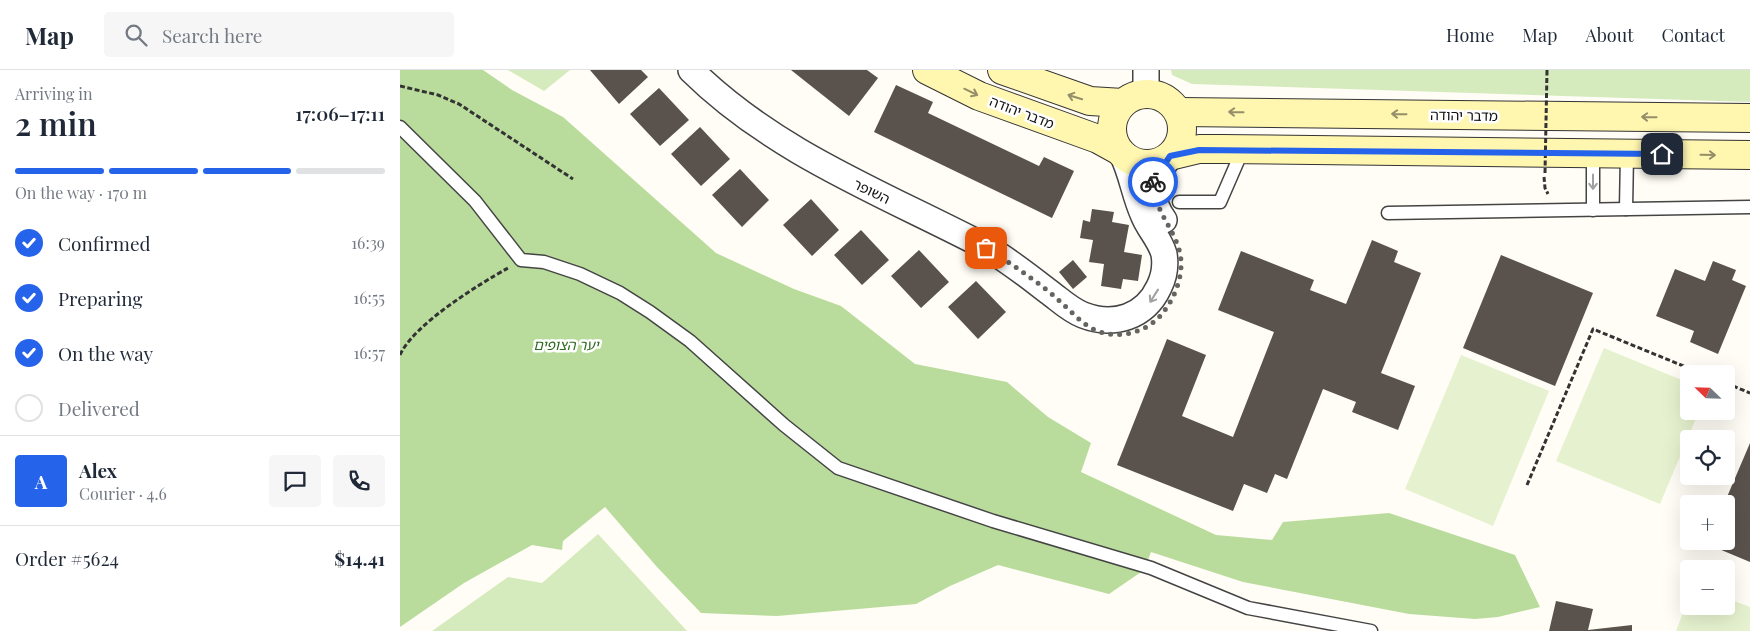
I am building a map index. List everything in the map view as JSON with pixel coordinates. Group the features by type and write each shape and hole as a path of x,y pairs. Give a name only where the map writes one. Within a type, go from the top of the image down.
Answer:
{"street":[{"name":"השופר","path":"691,70 720,97 769,133 838,174 986,248 1083,315 1110,321 1137,313 1145,308 1154,298 1165,266 1164,255 1142,213 1131,173 1120,152"},
{"name":"מדבר יהודה","path":"927,70 979,96 1098,138 1120,152"},
{"path":"1002,70 1090,101 1138,89 1160,96 1171,102 1179,112 1183,123 1182,140 1176,151 1168,158"},
{"path":"1138,89 1112,122 1112,135 1120,152 1138,164 1155,164 1168,158 1199,150 1750,155"},
{"name":"מדבר יהודה","path":"1179,112 1750,118"},
{"name":"השופר","path":"1060,300 1087,325 1114,335 1129,334 1145,328 1156,320 1168,306 1176,290 1181,266 1175,239 1157,207 1153,192 1153,181 1168,158"}],"lane":[{"path":"400,127 475,201 521,260 544,262 580,274 620,293 650,312 690,341 784,425 838,468 993,521 1151,568 1248,608 1371,631"},
{"path":"1179,202 1220,202 1242,150"},
{"path":"1593,154 1593,210"},
{"path":"1626,210 1627,154"},
{"path":"1388,214 1750,208"}],"path":[{"path":"1547,70 1545,188 1550,197"},
{"path":"400,86 438,95 458,104 573,179"},
{"path":"400,355 405,344 467,292 521,260"},
{"path":"1527,485 1593,329 1681,365"},
{"path":"1735,387 1750,393"}],"green space":[{"name":"יער הצופים","path":"400,70 483,70 512,90 563,117 716,253 794,289 841,306 915,364 1007,382 1048,417 1091,443 1081,472 1216,535 1272,540 1283,522 1389,513 1515,555 1540,607 1498,617 1475,619 1409,614 1243,582 1151,552 1144,570 1109,594 998,565 950,586 916,604 777,616 701,613 657,567 605,507 563,541 562,550 532,545 464,583 400,627"},
{"path":"508,70 570,70 544,91"},
{"path":"1171,70 1750,70 1750,102 1192,84 1172,75"},
{"path":"1604,348 1680,379 1680,420 1695,420 1691,430 1680,430 1680,456 1660,504 1556,461"},
{"path":"1461,355 1549,391 1493,526 1405,489"},
{"path":"598,534 687,631 432,631 508,577 542,583"},
{"path":"1735,601 1750,607 1750,631 1676,631 1682,615 1735,615"}],"building":[{"path":"590,70 641,70 648,77 619,104"},
{"path":"791,70 867,70 878,78 849,116"},
{"path":"896,85 933,102 928,113 1039,166 1044,157 1074,171 1052,218 874,132"},
{"path":"659,88 689,120 660,146 630,114"},
{"path":"700,127 730,159 701,186 671,154"},
{"path":"740,169 769,200 742,227 712,195"},
{"path":"811,199 839,230 812,256 783,225"},
{"path":"1092,209 1114,212 1112,222 1129,225 1124,252 1142,255 1138,281 1123,279 1121,289 1101,286 1104,264 1089,262 1093,240 1080,238 1083,220 1090,222"},
{"path":"861,230 889,260 862,285 834,255"},
{"path":"1372,240 1398,251 1394,262 1421,273 1381,373 1415,386 1398,430 1352,412 1356,402 1323,389 1287,479 1275,474 1267,493 1244,484 1233,511 1117,465 1167,339 1206,355 1182,416 1233,437 1274,332 1218,310 1241,251 1314,280 1310,290 1346,304"},
{"path":"919,250 949,282 921,308 891,276"},
{"path":"1501,255 1593,293 1555,386 1463,348"},
{"path":"1073,260 1087,277 1073,289 1059,272"},
{"path":"1713,261 1736,270 1732,280 1746,286 1718,354 1690,342 1694,331 1656,316 1675,269 1705,281"},
{"path":"976,281 1006,312 978,339 948,307"},
{"path":"1750,443 1750,562 1721,550 1735,550 1735,495 1728,495 1732,485 1735,485 1735,478"},
{"path":"1556,601 1593,609 1588,630 1632,625 1632,631 1549,631"}],"way so far":[{"path":"986,248 1004,258 1049,291 1087,325 1114,335 1129,334 1145,328 1156,320 1168,306 1180,278 1181,266 1180,251 1168,224 1157,207 1153,192 1153,182"}],"route":[{"path":"1153,182 1170,156 1199,150 1662,154"}]}
